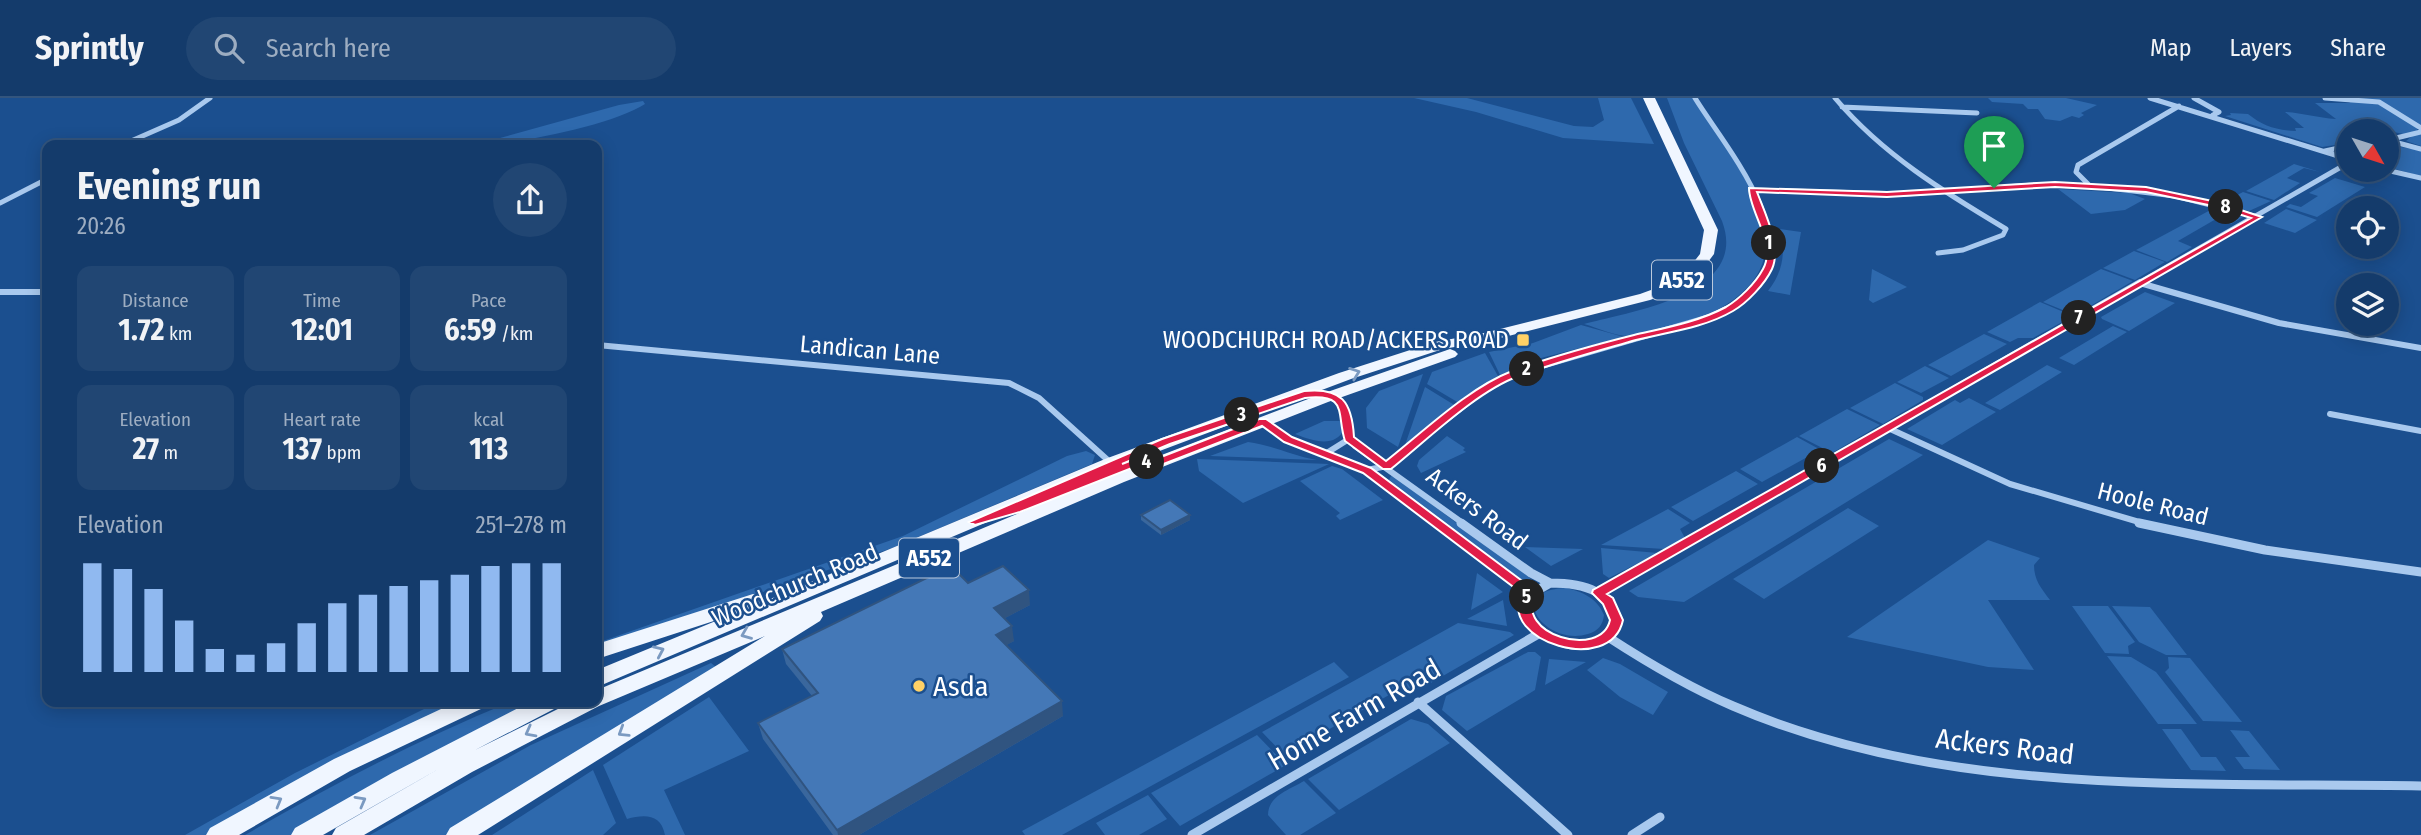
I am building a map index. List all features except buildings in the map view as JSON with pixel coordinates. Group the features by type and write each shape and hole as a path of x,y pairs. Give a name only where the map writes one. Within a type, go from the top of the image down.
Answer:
{"main road":[{"name":"Woodchurch Road","path":"602,677 1111,464 1222,421 1401,356 1646,297 1675,286 1695,271 1707,254 1712,230 1690,189 1649,98"},
{"name":"Woodchurch Road","path":"602,697 1157,463 1450,354 1484,338"},
{"path":"975,522 1015,510 1140,461 1157,463"},
{"path":"602,650 881,560"},
{"path":"458,835 696,686 870,583"},
{"path":"218,835 342,765 464,707"},
{"path":"303,835 400,779 538,707"},
{"path":"344,835 464,766 581,707"}],"street":[{"path":"133,140 179,120 210,98"},
{"path":"1367,470 1387,466 1482,392 1514,374 1620,342 1686,326 1726,311 1741,302 1768,269 1770,254 1765,222 1730,148 1695,98"},
{"path":"1835,98 1892,151 1977,214 2002,226 2006,234 1949,254 1938,253"},
{"path":"2150,98 2213,115 2336,156"},
{"path":"2194,98 2219,112 2213,115"},
{"path":"2325,98 2379,102 2421,130"},
{"path":"2088,185 2077,172 2078,165 2179,106"},
{"path":"1842,107 1977,113"},
{"path":"2399,136 2421,130"},
{"path":"2399,143 2421,149"},
{"path":"2325,151 2336,149"},
{"path":"1598,593 2258,217 2336,168"},
{"path":"2399,173 2421,178"},
{"path":"0,203 42,181"},
{"path":"1752,190 1862,195 1948,193 2031,185 2088,185 2166,193 2258,217"},
{"path":"2140,283 2242,315 2421,348"},
{"path":"0,292 42,292"},
{"name":"Landican Lane","path":"602,345 998,381 1018,387 1039,398 1111,464"},
{"path":"1222,421 1304,395 1321,393 1332,396 1342,404 1347,413 1349,439 1325,454"},
{"path":"2330,414 2421,430"},
{"name":"Ackers Road","path":"1263,422 1288,440 1367,470 1529,594"},
{"name":"Hoole Road","path":"1888,428 2008,483 2128,520 2266,548 2421,572"},
{"name":"Ackers Road","path":"1349,439 1531,573 1550,583"},
{"path":"1550,583 1575,584 1598,593 1608,601 1617,620 1615,629 1597,643 1568,644 1540,632 1530,623 1524,603 1529,594 1550,583"},
{"name":"Home Farm Road","path":"1192,835 1540,632"},
{"name":"Ackers Road","path":"1608,637 1645,664 1768,721 1861,746 1935,761 2019,773 2168,785 2421,786"},
{"path":"1418,702 1567,835"},
{"path":"1632,835 1660,817"}],"shaded area":[{"path":"1414,98 1467,98 1574,126 1593,127 1604,120 1598,98 1631,98 1654,144 1563,138 1476,112"},
{"path":"1667,98 1693,98 1736,163 1761,215 1765,234 1764,257 1755,277 1740,294 1721,308 1675,327 1652,333 1620,335 1584,324 1630,313 1682,295 1703,283 1719,266 1726,246 1722,221 1684,143"},
{"path":"1988,98 2066,98 2097,105 2081,113 2084,115 2079,118 2072,116 2060,121 2045,119 2038,109 2028,109 2023,104 1992,102"},
{"path":"2347,98 2421,98 2421,126 2418,126 2417,132 2421,134 2421,146 2406,141 2412,136 2399,133 2399,119 2336,119 2315,103 2350,103"},
{"path":"643,101 645,104 610,119 537,138 493,140 619,105"},
{"path":"2285,112 2336,119 2336,145 2322,147 2225,116 2231,115 2230,113 2248,114 2259,122 2282,130 2296,131 2295,128 2304,128"},
{"path":"2399,147 2421,150 2421,176 2399,170"},
{"path":"2294,164 2320,172 2304,168 2287,178 2300,183 2274,200 2246,191"},
{"path":"2335,178 2336,182 2365,187 2351,196 2336,196 2336,205 2317,217 2286,207 2290,204 2301,207 2318,196 2309,193"},
{"path":"2058,189 2129,193 2145,199 2125,210 2091,214"},
{"path":"2243,192 2271,201 2249,211 2220,204"},
{"path":"2216,207 2243,217 2231,224 2216,219 2178,241 2192,247 2167,262 2136,250"},
{"path":"2286,209 2317,220 2295,233 2264,223"},
{"path":"1780,229 1801,232 1790,295 1768,291 1782,262"},
{"path":"2134,251 2165,262 2135,280 2103,268"},
{"path":"1872,269 1907,287 1873,303 1869,300"},
{"path":"2101,269 2133,281 2075,315 2043,302"},
{"path":"2145,292 2175,303 2129,331 2102,319 2101,317"},
{"path":"2040,302 2073,316 2033,338 2018,338 2010,342 1987,332"},
{"path":"1581,325 1624,337 1541,358 1500,375 1489,352 1533,343"},
{"path":"2113,326 2127,332 2074,365 2059,358"},
{"path":"1984,334 2007,344 1951,376 1928,365"},
{"path":"1485,353 1498,376 1459,403 1427,384 1432,372"},
{"path":"2047,365 2062,372 2000,410 1985,403"},
{"path":"1925,366 1949,378 1921,393 1897,382"},
{"path":"1423,374 1398,447 1367,428 1366,408 1379,391"},
{"path":"1895,383 1923,397 1923,400 1883,424 1850,408"},
{"path":"1425,387 1456,406 1404,448"},
{"path":"1969,398 1996,412 1942,445 1907,429 1955,400 1960,403"},
{"path":"1847,409 1880,425 1832,453 1799,436"},
{"path":"1324,421 1344,421 1345,428 1336,439 1323,442 1295,434"},
{"path":"1447,436 1465,448 1463,450 1466,452 1421,473 1417,466 1419,460"},
{"path":"1797,437 1830,455 1811,455 1762,482 1740,469"},
{"path":"1889,439 1923,455 1684,602 1638,597 1629,591"},
{"path":"1248,442 1299,456 1317,460 1210,456"},
{"path":"1086,451 1095,455 1092,464 892,548 602,647 602,641 903,536 1067,456"},
{"path":"1197,459 1329,464 1243,503 1199,471"},
{"path":"1332,466 1342,469 1383,500 1340,520 1336,516 1340,513 1300,481"},
{"path":"1736,471 1758,484 1693,521 1671,507"},
{"path":"1391,476 1529,577 1533,581 1532,584 1529,585 1389,480"},
{"path":"1848,508 1879,526 1764,599 1733,579"},
{"path":"1668,509 1690,523 1680,529 1685,538 1664,549 1601,545"},
{"path":"1988,540 2040,558 2034,565 2035,575 2050,600 1988,600 2034,670 1988,667 1847,637"},
{"path":"1525,547 1583,549 1551,566"},
{"path":"1601,548 1658,553 1609,578 1603,574"},
{"path":"1477,573 1503,592 1471,610"},
{"path":"1566,588 1589,597 1598,604 1604,615 1595,631 1572,636 1558,633 1538,617 1534,607 1537,598 1547,591"},
{"path":"1503,600 1507,626 1467,619"},
{"path":"2072,606 2108,606 2135,642 2128,646 2129,654 2105,653"},
{"path":"2112,606 2150,607 2187,655 2166,655 2139,642"},
{"path":"1458,623 1514,635 1422,688 1408,690 1403,687 1284,755 1262,732"},
{"path":"1528,652 1535,652 1541,657 1535,690 1467,731 1442,710 1446,696"},
{"path":"2107,656 2131,657 2156,672 2197,724 2158,724"},
{"path":"2168,657 2190,658 2242,722 2203,721 2165,672 2169,668"},
{"path":"1603,658 1620,664 1668,692 1653,715 1620,697 1587,670"},
{"path":"1549,659 1586,662 1545,685"},
{"path":"1334,662 1349,677 1062,835 1025,835 1022,831"},
{"path":"711,663 716,667 447,835 370,835 531,745"},
{"path":"709,697 749,751 664,790 685,835 665,835 660,823 651,817 627,819 603,765"},
{"path":"452,707 373,744 208,835 185,835 295,773 426,708"},
{"path":"499,707 531,707 297,835 245,835 375,764"},
{"path":"1411,719 1428,724 1450,743 1339,810 1308,779"},
{"path":"2162,729 2181,729 2201,757 2216,757 2226,771 2191,770"},
{"path":"2230,730 2249,731 2280,770 2244,769 2235,757 2250,757"},
{"path":"1257,735 1286,765 1180,826 1151,793"},
{"path":"593,770 616,823 603,835 492,835"},
{"path":"1304,781 1336,813 1300,835 1286,835 1268,815 1269,808 1280,794"},
{"path":"1148,795 1167,819 1139,835 1105,835 1096,823"}],"place":[{"name":"WOODCHURCH ROAD/ACKERS ROAD","path":"1523,340"},
{"name":"Asda","path":"919,686"}],"route":[{"path":"2088,185 2146,190 2214,204 2258,217 1598,593 1608,601 1617,620 1615,629 1597,643 1568,644 1553,640 1540,632 1530,623 1525,613 1524,603 1529,594 1521,586 1367,470 1288,440 1263,422 1157,463 1140,461 1015,510 975,522 1166,441 1304,395 1321,393 1332,396 1342,404 1347,413 1349,439 1355,446 1387,466 1482,392 1514,374 1633,338 1686,326 1726,311 1741,302 1758,285 1768,269 1770,254 1765,222 1752,190 1887,195 1994,188 2088,185"}]}
